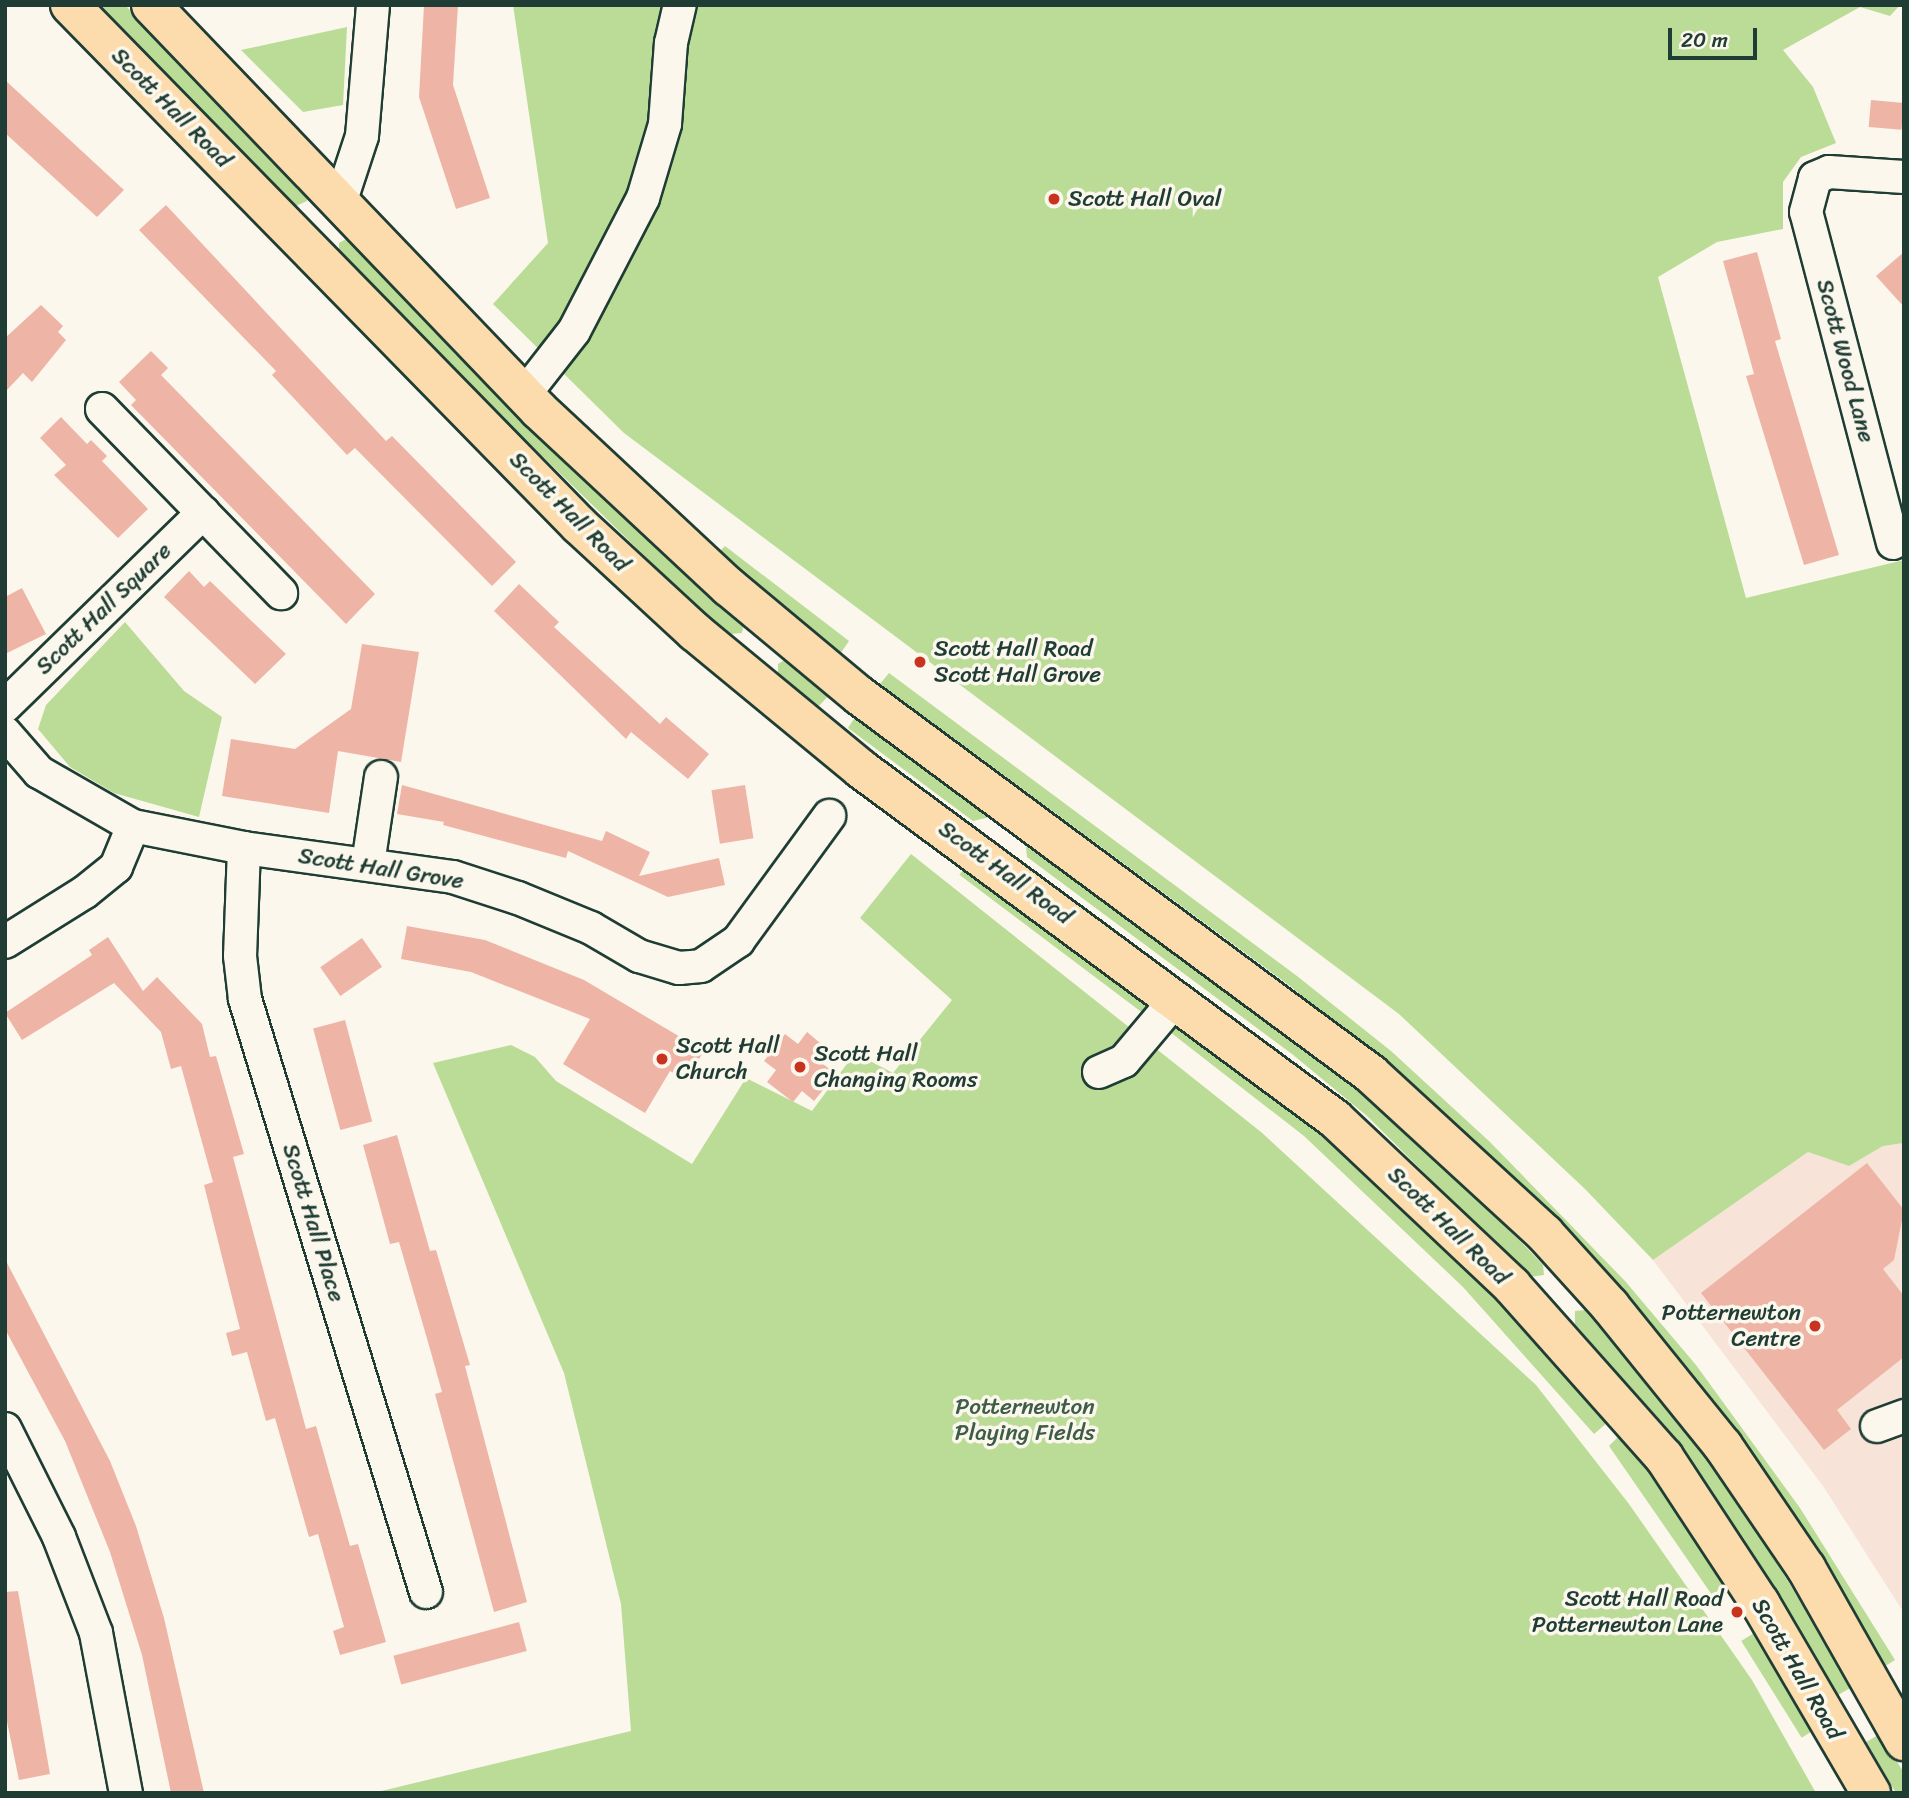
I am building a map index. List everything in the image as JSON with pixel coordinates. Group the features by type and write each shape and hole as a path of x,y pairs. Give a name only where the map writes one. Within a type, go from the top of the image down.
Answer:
{"highway":[{"name":"Scott Hall Road","path":"70,5 579,525 742,671 861,769 988,858 1335,1119 1536,1314 1664,1457 1760,1603 1871,1793"},
{"path":"151,5 341,200 524,395 777,629 860,696 1022,813 1371,1074 1579,1272 1723,1446 1806,1568 1904,1741"},
{"path":"302,242 341,200"},
{"path":"742,671 777,629"},
{"path":"988,858 1022,813"},
{"path":"1536,1314 1579,1272"}],"street":[{"path":"341,200 362,136 373,5"},
{"path":"524,395 575,331 643,198 664,124 671,43 680,5"},
{"name":"Scott Wood Lane","path":"1893,543 1806,212 1815,178 1829,172 1904,177"},
{"path":"102,409 281,593"},
{"name":"Scott Hall Square","path":"5,706 203,513"},
{"name":"Scott Hall Grove","path":"5,733 39,772 133,826 244,848 368,864 479,885 591,928 639,956 690,967 721,956 738,941 829,816"},
{"path":"368,864 382,776"},
{"path":"5,942 85,892 116,867 133,826"},
{"name":"Scott Hall Place","path":"244,848 240,956 245,999 426,1592"},
{"path":"1099,1072 1124,1060 1176,999"},
{"path":"5,1429 60,1537 96,1633 126,1793"}],"shaded area":[{"path":"1904,1143 1904,1613 1823,1486 1653,1260 1808,1152 1849,1166 1883,1146"}],"green space":[{"path":"99,5 125,5 307,191 307,201 296,206 290,203"},
{"path":"513,5 1900,5 1890,16 1860,7 1783,50 1813,87 1836,143 1801,157 1783,182 1783,229 1717,242 1658,277 1746,598 1904,560 1904,1143 1883,1146 1849,1166 1808,1152 1653,1260 1585,1189 1399,1014 624,433 493,304 548,243"},
{"path":"347,27 343,105 303,112 241,50"},
{"path":"348,238 744,621 742,633 731,634 706,616 486,401 339,253 339,243"},
{"path":"725,546 849,641 840,654 718,553"},
{"path":"125,622 184,691 222,717 199,817 114,793 70,767 38,729 46,705"},
{"path":"788,658 832,692 819,706 778,675 778,664"},
{"path":"889,673 1297,976 1391,1051 1490,1142 1625,1281 1696,1365 1800,1508 1895,1660 1882,1668 1791,1514 1384,1064 1290,986 880,684"},
{"path":"859,711 990,810 990,817 973,821 848,728"},
{"path":"1031,843 1379,1103 1522,1243 1543,1265 1544,1275 1529,1277 1367,1116 1292,1054 1027,857 1026,847"},
{"name":"Potternewton Playing Fields","path":"911,854 1261,1132 1536,1385 1629,1504 1752,1680 1816,1793 373,1793 631,1731 621,1604 564,1373 433,1063 511,1045 535,1057 556,1081 692,1164 746,1078 812,1111 855,1053 893,1073 952,1000 860,918"},
{"path":"969,862 1155,1002 1145,1015 959,875"},
{"path":"1180,1018 1312,1121 1473,1272 1608,1422 1594,1434 1463,1287 1304,1136 1170,1032"},
{"path":"1586,1310 1674,1409 1726,1479 1852,1687 1838,1695 1710,1488 1661,1422 1575,1324 1575,1311"},
{"path":"1620,1435 1677,1508 1728,1585 1712,1595 1609,1446"},
{"path":"1754,1633 1814,1730 1802,1738 1741,1641"},
{"path":"1880,1734 1904,1773 1904,1793 1896,1793 1866,1742"}],"building":[{"path":"424,5 458,5 453,85 490,198 456,209 419,97"},
{"path":"5,80 124,190 97,217 5,133"},
{"path":"1871,100 1904,103 1902,130 1869,127"},
{"path":"166,205 386,441 392,436 516,562 492,586 355,448 347,455 272,375 276,371 139,230"},
{"path":"1757,252 1781,339 1775,341 1839,555 1804,565 1746,376 1754,374 1723,261"},
{"path":"1904,252 1904,307 1876,276"},
{"path":"41,305 63,326 58,332 66,340 32,382 23,373 5,392 5,338"},
{"path":"151,351 168,368 161,375 375,594 346,624 131,405 136,400 119,382"},
{"path":"61,417 87,444 91,440 107,456 102,461 148,509 118,538 54,475 66,465 40,438"},
{"path":"189,571 204,587 210,581 286,654 255,684 164,597"},
{"path":"519,584 559,622 554,627 660,724 666,717 709,754 688,779 631,732 626,739 494,611"},
{"path":"22,588 46,634 5,654 5,597"},
{"path":"362,644 419,652 401,762 338,751 329,813 222,796 231,739 295,749 351,709"},
{"path":"402,785 602,841 606,831 650,852 639,876 719,858 725,885 668,897 568,851 566,858 443,825 444,822 397,814"},
{"path":"745,785 753,838 720,844 711,790"},
{"path":"407,926 485,940 584,980 704,1051 686,1080 670,1071 645,1113 563,1064 590,1019 471,972 401,959"},
{"path":"108,937 143,991 157,977 202,1024 210,1057 216,1056 244,1154 233,1157 306,1429 316,1426 350,1546 358,1544 386,1642 340,1655 333,1631 344,1627 318,1534 309,1537 275,1418 266,1421 247,1352 232,1356 226,1333 240,1329 204,1185 213,1182 181,1066 171,1069 161,1032 114,983 22,1040 5,1013 92,955 89,950"},
{"path":"362,938 382,967 340,996 320,967"},
{"path":"345,1020 372,1121 340,1130 313,1029"},
{"name":"Scott Hall Changing Rooms","path":"807,1032 832,1053 823,1064 836,1074 814,1101 802,1091 793,1102 767,1082 776,1070 764,1061 785,1034 798,1044"},
{"path":"397,1135 430,1251 436,1250 470,1365 465,1366 527,1602 494,1612 435,1394 442,1392 430,1349 399,1242 390,1244 363,1145"},
{"name":"Potternewton Centre","path":"1867,1163 1904,1210 1894,1260 1883,1269 1904,1296 1904,1357 1837,1410 1851,1429 1824,1450 1701,1293"},
{"path":"5,1259 110,1461 136,1526 164,1618 204,1793 171,1793 142,1655 110,1552 65,1441 5,1329"},
{"path":"18,1591 50,1774 19,1780 5,1712 5,1592"},
{"path":"519,1622 527,1651 401,1685 393,1656"}],"place":[{"name":"Scott Hall Oval","path":"1054,199"},
{"name":"Scott Hall Road Scott Hall Grove","path":"920,662"},
{"name":"Scott Hall Church","path":"662,1059"},
{"name":"Scott Hall Changing Rooms","path":"800,1067"},
{"name":"Potternewton Centre","path":"1815,1326"},
{"name":"Scott Hall Road Potternewton Lane","path":"1737,1612"}]}
